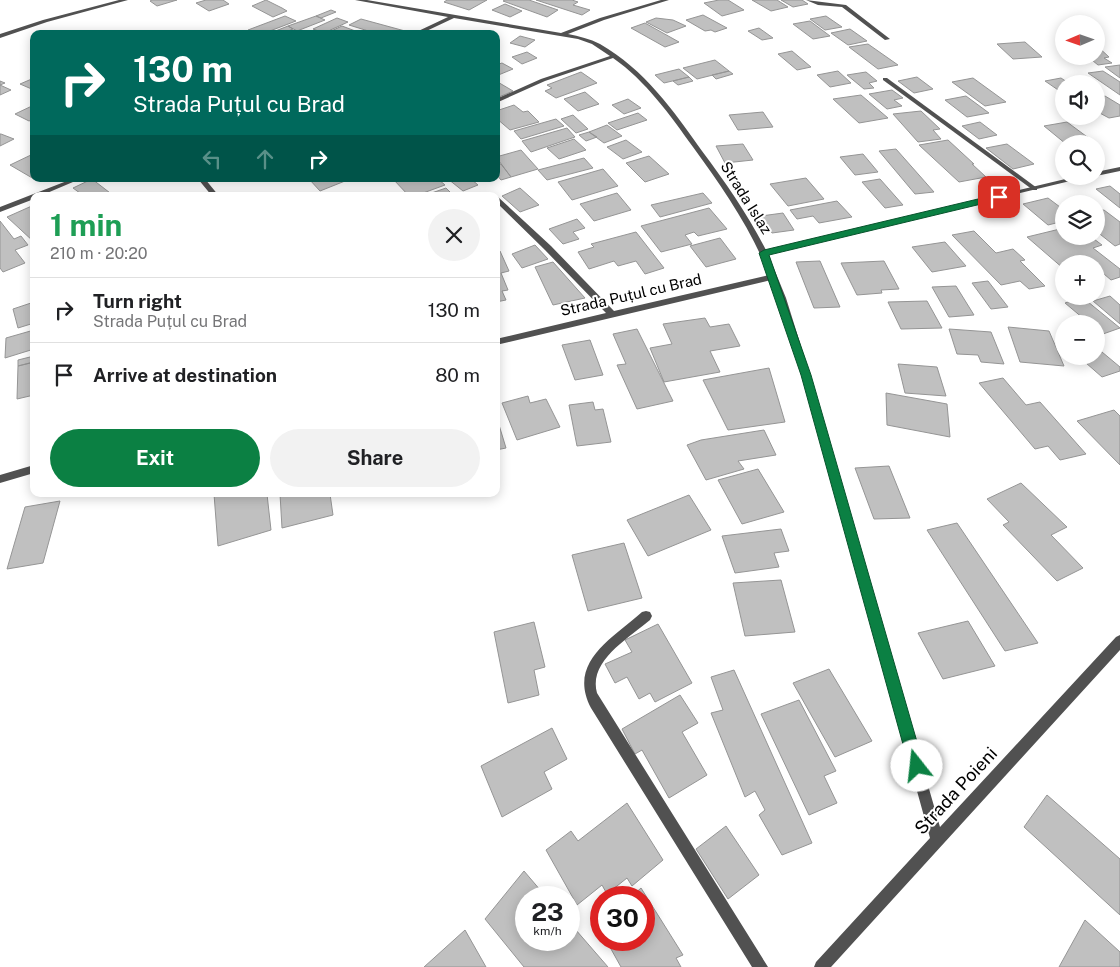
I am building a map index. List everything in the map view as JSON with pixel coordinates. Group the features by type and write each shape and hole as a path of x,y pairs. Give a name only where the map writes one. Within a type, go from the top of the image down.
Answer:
{"street":[{"path":"0,36 45,21 125,0"},
{"name":"Strada Islaz","path":"358,0 562,34 594,43 614,56 649,86 673,115 723,184 764,253 806,375 937,839"},
{"path":"562,34 602,19 666,0"},
{"path":"809,0 816,4 844,6 887,39"},
{"path":"424,30 452,17"},
{"path":"500,99 543,80 614,56"},
{"path":"885,79 1035,189"},
{"path":"1105,172 1120,169"},
{"path":"45,192 70,182"},
{"path":"204,182 212,192"},
{"path":"764,253 1055,184"},
{"path":"0,210 30,198"},
{"path":"500,202 612,314"},
{"name":"Strada Puțul cu Brad","path":"500,341 773,277"},
{"path":"0,479 30,470"},
{"path":"646,616 602,656 590,674 589,690 600,712 761,967"},
{"name":"Strada Poieni","path":"821,967 1120,641"}],"building":[{"path":"177,0 157,6 150,1"},
{"path":"206,0 223,0 229,4 209,11 196,3"},
{"path":"266,0 287,11 273,17 252,6"},
{"path":"447,0 487,0 469,10 444,2"},
{"path":"529,0 558,10 547,17 503,1"},
{"path":"536,0 572,0 578,2 573,5 590,10 582,15"},
{"path":"728,0 744,10 722,16 704,3"},
{"path":"752,0 777,0 788,7 771,11"},
{"path":"781,0 802,0 808,4 793,7"},
{"path":"505,4 522,11 510,17 492,10"},
{"path":"331,10 336,12 321,18 316,16"},
{"path":"703,15 727,28 715,32 711,30 705,31 686,20"},
{"path":"285,16 296,21 272,30 248,30"},
{"path":"316,16 325,20 300,30 288,26"},
{"path":"826,16 842,27 825,30 810,19"},
{"path":"337,18 348,22 331,30 313,29"},
{"path":"656,18 673,20 686,26 667,33 646,22"},
{"path":"361,19 401,30 365,30 349,25"},
{"path":"810,21 830,36 813,39 793,24"},
{"path":"645,23 679,42 665,47 631,28"},
{"path":"288,26 293,29 291,30 278,30"},
{"path":"342,26 353,30 333,30"},
{"path":"759,28 773,38 762,40 748,31"},
{"path":"850,29 867,41 848,45 831,33"},
{"path":"520,36 535,40 525,47 510,43"},
{"path":"1025,42 1042,57 1013,59 997,44"},
{"path":"868,44 898,65 878,69 849,47"},
{"path":"792,51 811,67 797,70 778,54"},
{"path":"527,52 537,58 522,64 512,57"},
{"path":"1105,59 1112,63 1105,64"},
{"path":"715,60 729,71 697,79 683,68"},
{"path":"502,63 513,69 500,74 500,64"},
{"path":"1120,65 1120,78 1105,67"},
{"path":"679,69 689,77 664,83 655,75"},
{"path":"729,71 733,74 716,79 712,75"},
{"path":"838,71 851,83 830,87 817,75"},
{"path":"1103,71 1120,82 1120,95 1105,85 1105,75 1091,75 1088,73"},
{"path":"581,72 597,83 556,98 545,91 552,88 547,85"},
{"path":"866,72 877,81 869,83 874,88 864,89 847,75"},
{"path":"689,77 693,81 678,85 673,81"},
{"path":"917,77 933,89 914,93 898,81"},
{"path":"973,78 1006,102 985,106 952,82"},
{"path":"1055,79 1055,88 1045,81"},
{"path":"30,80 30,88 20,84"},
{"path":"500,83 513,91 500,97"},
{"path":"0,85 11,90 0,95"},
{"path":"892,90 903,98 894,100 902,106 887,109 869,94"},
{"path":"585,92 599,104 578,111 564,99"},
{"path":"861,95 888,118 859,123 833,99"},
{"path":"966,96 989,113 967,117 945,100"},
{"path":"1105,96 1120,105 1120,116 1109,118 1105,116"},
{"path":"628,99 641,108 624,114 612,105"},
{"path":"514,105 523,112 528,111 539,122 510,130 500,121 500,110"},
{"path":"30,107 30,121 15,114"},
{"path":"921,111 940,129 933,130 941,139 918,142 893,114"},
{"path":"763,112 773,127 738,130 729,115"},
{"path":"638,113 647,120 617,130 608,123"},
{"path":"573,115 588,129 576,133 561,119"},
{"path":"556,119 564,126 521,139 514,131"},
{"path":"980,122 997,135 979,139 962,126"},
{"path":"1055,124 1071,125 1085,135 1055,135 1044,126"},
{"path":"607,125 622,136 604,143 589,132"},
{"path":"567,128 575,137 531,152 522,141"},
{"path":"589,132 597,137 586,141 579,135"},
{"path":"1,134 14,139 0,146"},
{"path":"574,139 586,150 559,159 547,148"},
{"path":"626,140 642,152 623,159 607,147"},
{"path":"948,140 986,177 959,182 919,145"},
{"path":"743,144 753,160 725,163 716,146"},
{"path":"1007,144 1034,164 1013,169 986,148"},
{"path":"896,149 934,192 915,194 879,151"},
{"path":"521,150 538,169 511,177 500,162 500,156"},
{"path":"863,154 878,172 855,175 840,157"},
{"path":"30,155 30,177 10,165"},
{"path":"649,156 669,174 645,182 626,163"},
{"path":"584,158 593,168 547,180 538,170"},
{"path":"501,164 511,177 501,180"},
{"path":"603,169 618,186 572,200 558,182"},
{"path":"806,178 824,199 788,206 770,184"},
{"path":"880,179 903,205 885,208 862,182"},
{"path":"86,182 96,182 109,192 78,192 73,188"},
{"path":"312,182 342,182 320,191"},
{"path":"396,182 442,182 445,185 426,192 405,192"},
{"path":"452,182 474,182 478,185 463,191"},
{"path":"1110,186 1120,194 1120,208 1105,195 1096,189"},
{"path":"446,188 450,192 434,192"},
{"path":"520,188 539,205 520,212 502,196"},
{"path":"617,193 631,210 594,221 580,204"},
{"path":"703,193 712,203 660,217 651,205"},
{"path":"1048,198 1055,203 1055,223 1048,225 1023,204"},
{"path":"837,201 852,217 819,223 813,216 797,219 790,210"},
{"path":"30,207 30,238 7,217"},
{"path":"709,208 727,229 698,236 694,232 685,235 692,244 661,252 641,226"},
{"path":"1105,211 1120,222 1120,244 1115,246 1105,238"},
{"path":"783,213 794,230 772,233 761,216"},
{"path":"577,219 585,228 573,232 579,239 563,244 549,229"},
{"path":"0,221 14,239 21,236 28,245 15,250 25,263 3,272 0,268"},
{"path":"1055,230 1055,245 1102,245 1093,248 1102,255 1055,255 1055,261 1027,237"},
{"path":"974,231 996,253 1013,249 1025,260 1020,261 1045,286 1029,289 1020,281 1001,285 952,235"},
{"path":"636,232 664,268 645,274 636,261 618,266 614,261 589,269 578,252 594,247 591,244"},
{"path":"720,238 736,259 706,267 690,246"},
{"path":"945,242 966,266 932,272 912,247"},
{"path":"535,245 548,259 522,268 512,254"},
{"path":"500,251 509,271 501,273 508,290 502,291 506,300 500,301"},
{"path":"1105,257 1120,269 1120,277 1111,280 1105,275"},
{"path":"820,261 840,307 814,308 796,262"},
{"path":"884,261 899,289 881,290 882,293 857,295 841,263"},
{"path":"553,262 585,298 553,305 535,267"},
{"path":"988,281 1008,307 991,309 972,283"},
{"path":"956,286 974,315 949,317 932,287"},
{"path":"1110,296 1120,305 1120,324 1098,305 1105,305 1105,297"},
{"path":"927,301 942,328 901,329 888,302"},
{"path":"30,303 30,324 18,328 13,309"},
{"path":"1067,305 1092,305 1104,315 1079,315"},
{"path":"1105,316 1120,328 1105,333"},
{"path":"705,318 710,327 729,324 740,346 710,351 720,372 664,382 650,348 672,344 663,324"},
{"path":"1008,327 1049,331 1055,345 1055,365 1064,366 1020,362"},
{"path":"637,329 673,401 637,409 617,365 626,364 613,334"},
{"path":"949,329 991,332 1004,364 981,362 978,355 957,354"},
{"path":"30,331 30,350 5,358 6,338"},
{"path":"590,340 603,375 575,380 562,345"},
{"path":"1105,354 1120,367 1120,371 1102,377 1088,365 1105,365"},
{"path":"30,357 30,363 18,366 18,360"},
{"path":"30,363 30,396 17,399 18,366"},
{"path":"898,364 937,367 946,396 905,393"},
{"path":"769,368 785,422 728,430 703,380"},
{"path":"1003,378 1026,405 1040,402 1086,454 1060,460 1048,446 1035,449 979,383"},
{"path":"886,393 947,404 950,437 887,425"},
{"path":"528,396 530,403 546,399 560,427 517,440 502,403"},
{"path":"593,402 595,410 603,409 611,442 577,446 569,405"},
{"path":"1114,410 1120,416 1120,465 1077,421"},
{"path":"500,428 506,448 500,449"},
{"path":"764,430 776,455 738,461 744,469 706,480 687,445 701,440"},
{"path":"889,466 910,518 874,519 855,468"},
{"path":"758,469 784,512 742,524 718,480"},
{"path":"1021,483 1067,527 1051,535 1083,568 1057,581 1003,525 1009,522 987,499"},
{"path":"689,495 711,530 648,556 627,520"},
{"path":"214,497 267,497 271,530 218,546"},
{"path":"280,497 330,497 333,515 282,528"},
{"path":"60,501 43,563 7,569 25,507"},
{"path":"957,523 1038,643 1005,651 927,530"},
{"path":"781,529 789,551 774,553 779,567 735,573 722,536"},
{"path":"624,543 642,598 588,611 572,555"},
{"path":"781,580 795,632 745,636 733,583"},
{"path":"968,621 995,666 943,679 918,633"},
{"path":"534,622 545,667 534,670 539,695 508,703 494,632"},
{"path":"658,624 692,683 655,702 650,693 639,699 627,677 615,683 605,664 632,652 625,640"},
{"path":"829,669 872,741 835,757 793,683"},
{"path":"734,670 812,843 782,855 759,815 765,810 755,791 745,797 711,713 723,710 711,677"},
{"path":"680,695 698,723 682,732 707,775 669,798 642,750 635,754 622,729"},
{"path":"799,700 836,771 824,776 837,803 809,815 761,714"},
{"path":"552,728 567,759 544,772 552,789 502,817 481,766"},
{"path":"1047,795 1120,859 1120,915 1024,827"},
{"path":"627,803 663,860 632,886 627,878 617,886 590,886 590,895 580,903 580,886 566,886 546,850 571,831 578,841"},
{"path":"726,826 759,875 728,899 696,849"},
{"path":"524,871 537,886 515,886 515,951 580,951 580,935 590,946 590,951 594,951 608,967 524,967 485,919"},
{"path":"655,910 683,955 676,958 681,967 621,967 612,951 655,951"},
{"path":"1085,920 1120,952 1120,967 1059,967"},
{"path":"465,930 486,967 424,967"}],"route":[{"path":"917,766 806,375 764,253 999,197"}]}
